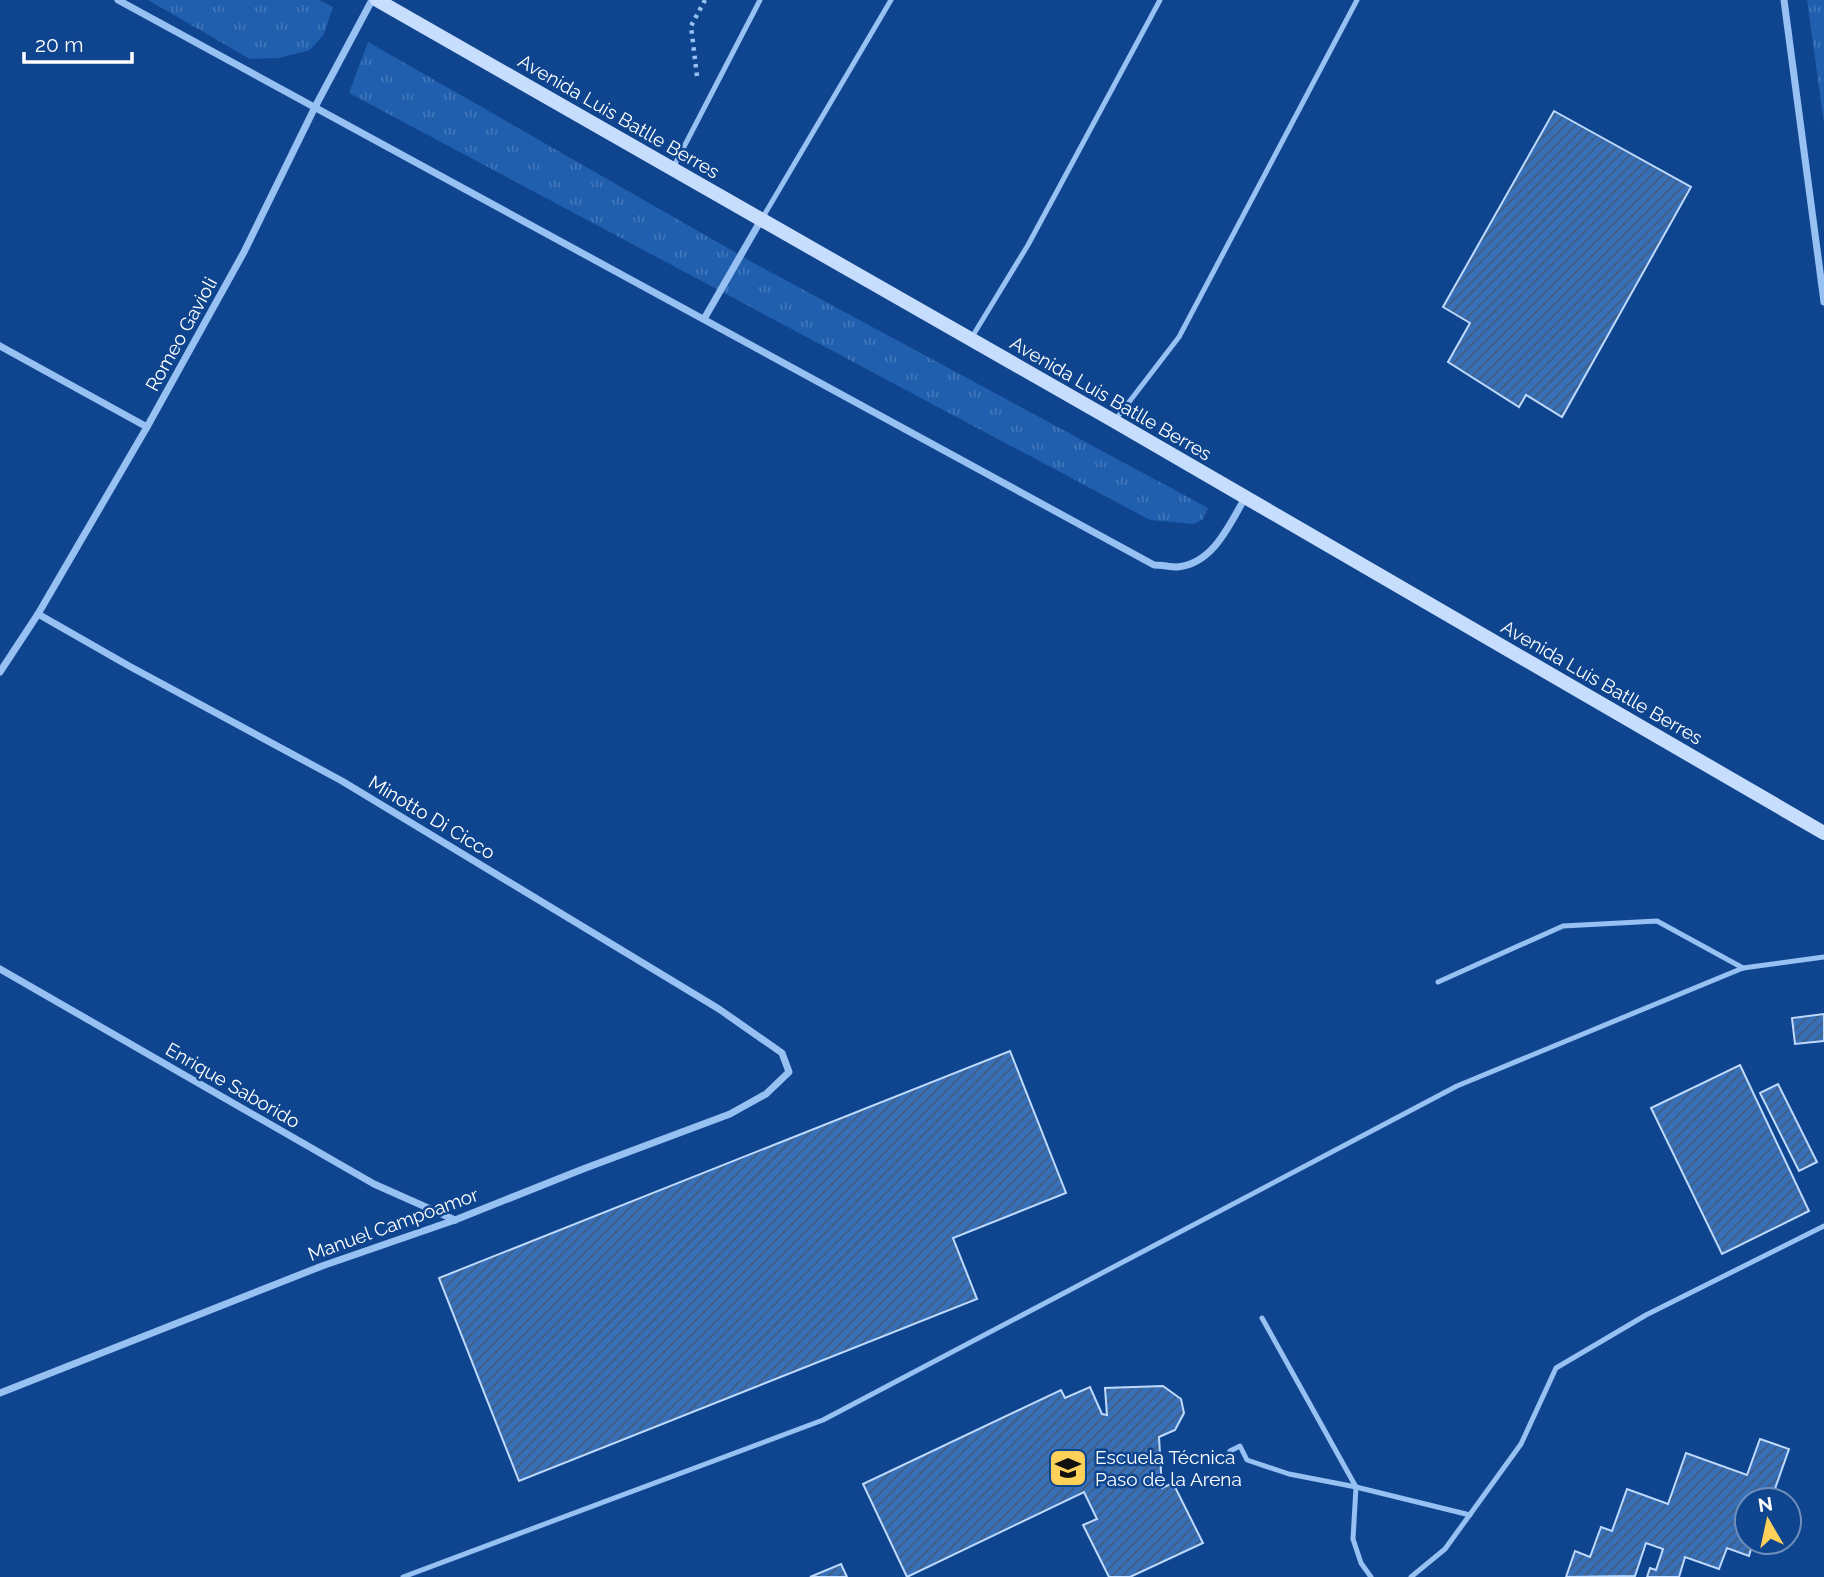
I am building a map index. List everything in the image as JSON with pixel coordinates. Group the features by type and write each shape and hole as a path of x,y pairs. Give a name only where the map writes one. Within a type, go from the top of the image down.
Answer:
{"main road":[{"name":"Avenida Luis Batlle Berres","path":"374,0 1114,421 1824,833"}],"street":[{"path":"118,0 1154,565 1178,567 1200,559 1217,545 1245,498"},
{"name":"Romeo Gavioli","path":"0,673 38,614 147,428 244,253 315,107 374,0"},
{"path":"1784,0 1824,302"},
{"path":"704,319 761,220"},
{"path":"0,346 147,428"},
{"name":"Minotto Di Cicco","path":"38,614 342,781 719,1009 782,1053 789,1072"},
{"name":"Enrique Saborido","path":"0,969 374,1184 455,1220"},
{"name":"Manuel Campoamor","path":"0,1393 322,1266 455,1220 730,1114 766,1094 789,1072"}],"lane":[{"path":"672,169 760,0"},
{"path":"761,220 891,0"},
{"path":"970,340 1028,245 1160,0"},
{"path":"1114,421 1179,337 1357,0"},
{"path":"1438,982 1563,926 1657,921 1743,968"},
{"path":"403,1577 822,1420 1457,1086 1743,968 1824,957"},
{"path":"1411,1577 1445,1549 1521,1444 1556,1368 1646,1315 1824,1226"},
{"path":"1262,1318 1356,1487 1353,1539 1361,1563 1371,1577"},
{"path":"1230,1451 1240,1446 1247,1460 1289,1474 1356,1487 1470,1515"}],"path":[{"path":"702,110 691,26 705,0"}],"green space":[{"path":"148,0 319,0 333,7 324,34 310,50 279,58 250,59"},
{"path":"1807,0 1824,0 1824,124"},
{"path":"368,42 759,266 1208,508 1203,519 1194,524 1150,520 349,93"}],"building":[{"path":"1554,111 1691,187 1562,417 1526,395 1519,407 1448,362 1470,323 1443,307"},
{"path":"1824,1014 1824,1041 1795,1044 1792,1018"},
{"path":"1010,1051 1066,1193 953,1238 977,1299 519,1481 439,1278"},
{"path":"1740,1065 1809,1211 1722,1254 1651,1108"},
{"path":"1778,1084 1817,1162 1799,1171 1760,1093"},
{"path":"1163,1386 1181,1399 1184,1413 1175,1430 1159,1437 1162,1488 1173,1483 1203,1543 1130,1577 1109,1577 1083,1525 1097,1519 1084,1492 907,1577 863,1484 1061,1390 1065,1398 1090,1387 1102,1414 1107,1415 1105,1388"},
{"path":"1760,1439 1789,1449 1776,1486 1733,1486 1733,1550 1727,1548 1719,1569 1685,1557 1679,1577 1647,1577 1650,1568 1656,1570 1663,1549 1646,1543 1635,1576 1566,1577 1575,1551 1590,1557 1601,1527 1612,1531 1627,1489 1668,1504 1686,1453 1747,1475"},
{"path":"841,1564 847,1577 810,1577"}],"place":[{"name":"Escuela Técnica Paso de la Arena","path":"1068,1468"}]}
